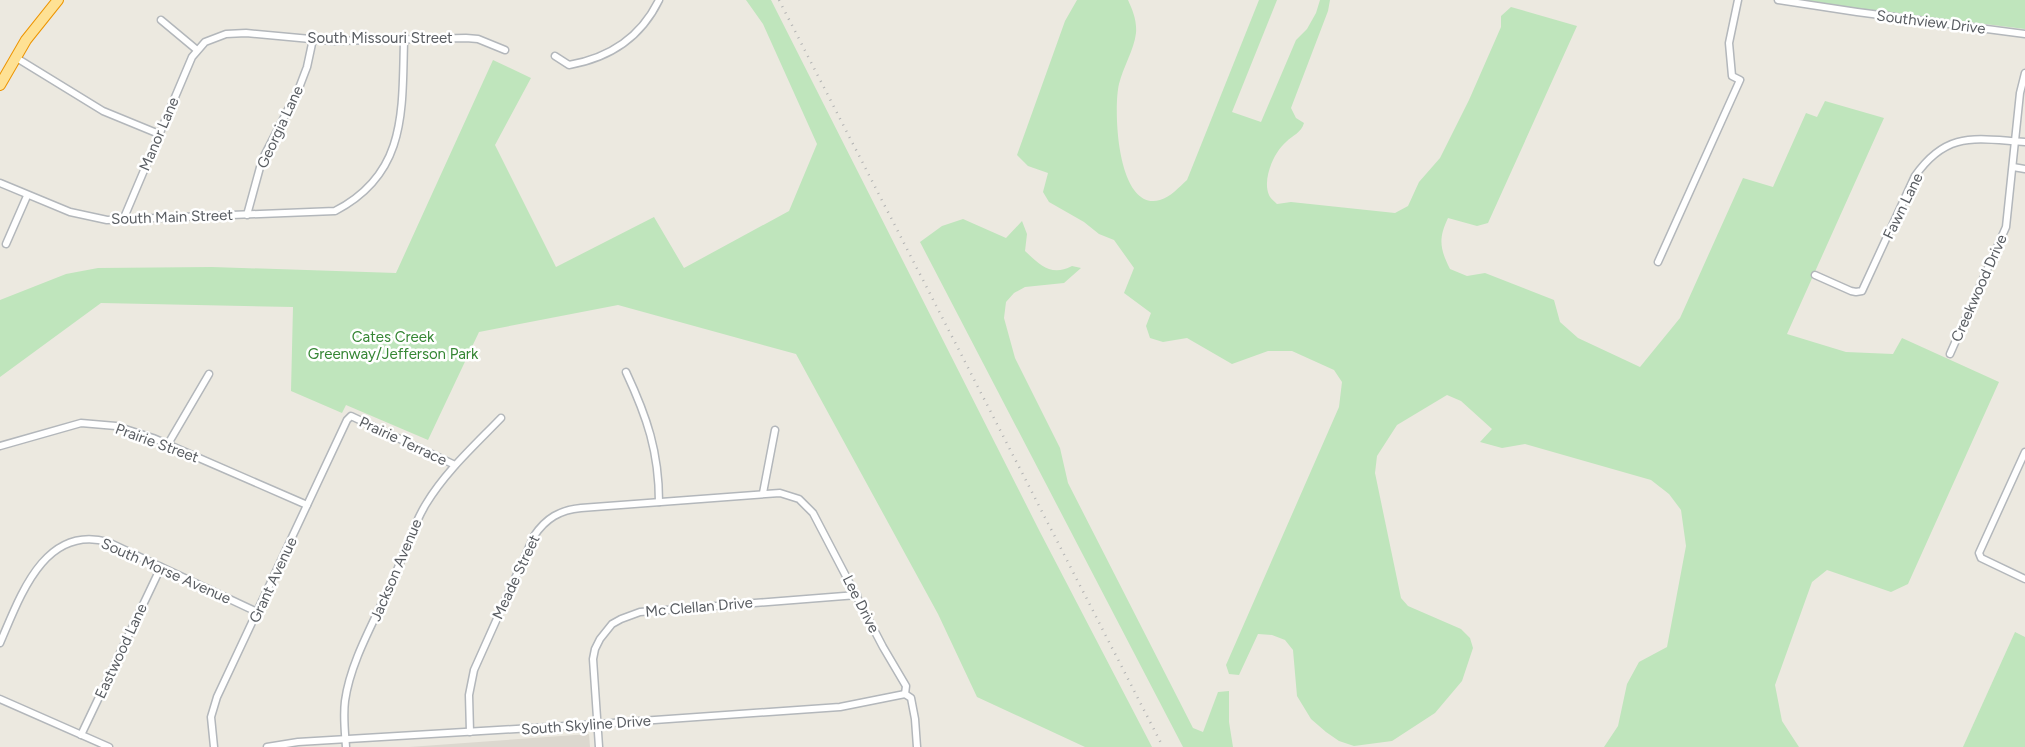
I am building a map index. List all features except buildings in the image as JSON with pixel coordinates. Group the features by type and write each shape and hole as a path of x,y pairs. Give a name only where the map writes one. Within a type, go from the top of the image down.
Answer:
{"highway":[{"path":"0,85 15,57 41,19 58,0"}],"street":[{"path":"555,56 569,65 584,62 611,52 638,32 660,0"},
{"path":"1658,262 1740,80 1732,76 1729,43 1738,0"},
{"name":"Southview Drive","path":"1778,0 2025,34"},
{"path":"161,20 197,50"},
{"name":"South Missouri Street","path":"197,50 215,37 226,34 246,33 314,39 404,41 466,38 478,39 505,50"},
{"name":"Georgia Lane","path":"247,215 262,160 299,88 307,67 314,39"},
{"name":"South Main Street","path":"0,183 27,196 70,212 88,217 123,220 335,211 348,205 366,190 381,172 388,159 402,113 404,41"},
{"name":"Manor Lane","path":"123,220 192,57 197,50"},
{"path":"15,57 103,111 159,134"},
{"name":"Creekwood Drive","path":"1950,354 2006,227 2020,92 2025,72"},
{"name":"Fawn Lane","path":"1815,275 1851,291 1862,291 1915,176 1925,162 1936,152 1954,143 1975,138 2015,142"},
{"path":"2015,142 2025,142"},
{"path":"2013,167 2025,168"},
{"path":"6,244 27,196"},
{"path":"626,372 644,410 655,448 659,502"},
{"path":"168,444 209,374"},
{"name":"Prairie Terrace","path":"351,416 455,465"},
{"name":"Grant Avenue","path":"214,747 210,727 213,707 346,420 351,416"},
{"name":"Jackson Avenue","path":"346,743 345,701 353,670 398,568 416,521 455,465 501,418"},
{"name":"Prairie Street","path":"0,446 81,423 116,426 168,444 307,505"},
{"path":"763,494 775,430"},
{"path":"2025,452 1979,553 1981,558 2025,579"},
{"name":"Meade Street","path":"470,732 469,695 474,670 540,526 554,515 570,509 763,494"},
{"name":"Lee Drive","path":"763,494 790,494 807,505 813,513 883,647 906,686 904,694 911,698 914,709 917,747"},
{"name":"South Morse Avenue","path":"0,643 18,599 33,574 52,553 64,544 72,541 91,539 108,542 257,612"},
{"name":"Eastwood Lane","path":"81,735 160,567"},
{"name":"Mc Clellan Drive","path":"599,747 593,659 600,639 609,628 621,619 640,612 857,595"},
{"name":"South Skyline Drive","path":"267,747 298,742 346,743 470,732 840,707 904,694"},
{"path":"0,699 108,747"}],"shaded area":[{"path":"589,734 590,747 409,747"}],"green space":[{"name":"Cates Creek Greenway/Jefferson Park","path":"746,0 771,0 1040,532 1152,747 1085,747 977,697 938,614 796,354 618,305 479,332 428,440 346,405 342,413 291,391 293,307 101,303 0,377 0,300 66,274 98,268 212,267 396,273 493,60 531,78 495,145 556,267 654,217 684,268 789,211 817,144 763,24"},
{"path":"1077,0 1128,0 1132,8 1136,33 1119,84 1117,97 1118,135 1121,156 1127,175 1135,190 1146,199 1160,200 1171,194 1187,180 1259,0 1277,0 1232,112 1261,122 1296,40 1307,29 1316,13 1320,0 1330,0 1328,11 1291,108 1296,118 1304,123 1303,126 1277,152 1270,166 1267,189 1271,198 1277,204 1291,202 1395,213 1408,206 1419,182 1440,158 1469,100 1501,27 1501,16 1511,7 1577,26 1488,223 1477,226 1448,218 1443,232 1442,250 1450,269 1467,276 1485,273 1554,300 1560,322 1578,338 1640,367 1680,318 1743,178 1773,187 1806,113 1817,117 1825,101 1884,118 1787,334 1846,352 1893,354 1902,338 1999,382 1908,584 1891,592 1827,570 1812,582 1775,685 1782,721 1799,747 1604,747 1618,726 1627,684 1639,662 1667,647 1686,546 1681,510 1669,494 1651,480 1525,444 1502,448 1480,442 1492,429 1461,401 1447,395 1397,425 1377,456 1375,473 1401,598 1408,606 1461,629 1470,638 1473,648 1462,681 1435,713 1392,741 1354,746 1339,741 1311,719 1297,696 1293,650 1285,640 1272,635 1258,634 1239,675 1229,674 1226,665 1339,407 1342,382 1334,370 1292,351 1268,351 1232,364 1187,338 1163,342 1150,338 1146,326 1151,313 1124,293 1134,268 1114,240 1099,234 1084,222 1049,202 1043,192 1048,173 1028,166 1017,155 1065,21"},
{"path":"1802,0 2025,0 2025,29 1816,3"},
{"path":"963,219 1006,238 1022,221 1027,234 1025,251 1041,265 1052,270 1065,269 1072,266 1081,268 1064,283 1025,287 1014,293 1006,302 1004,318 1015,358 1060,448 1068,483 1193,728 1203,732 1218,692 1229,691 1229,722 1233,747 1183,747 920,242 942,226"},
{"path":"2015,632 2025,637 2025,747 1963,747"}],"railway":[{"path":"779,0 1163,747"}]}
